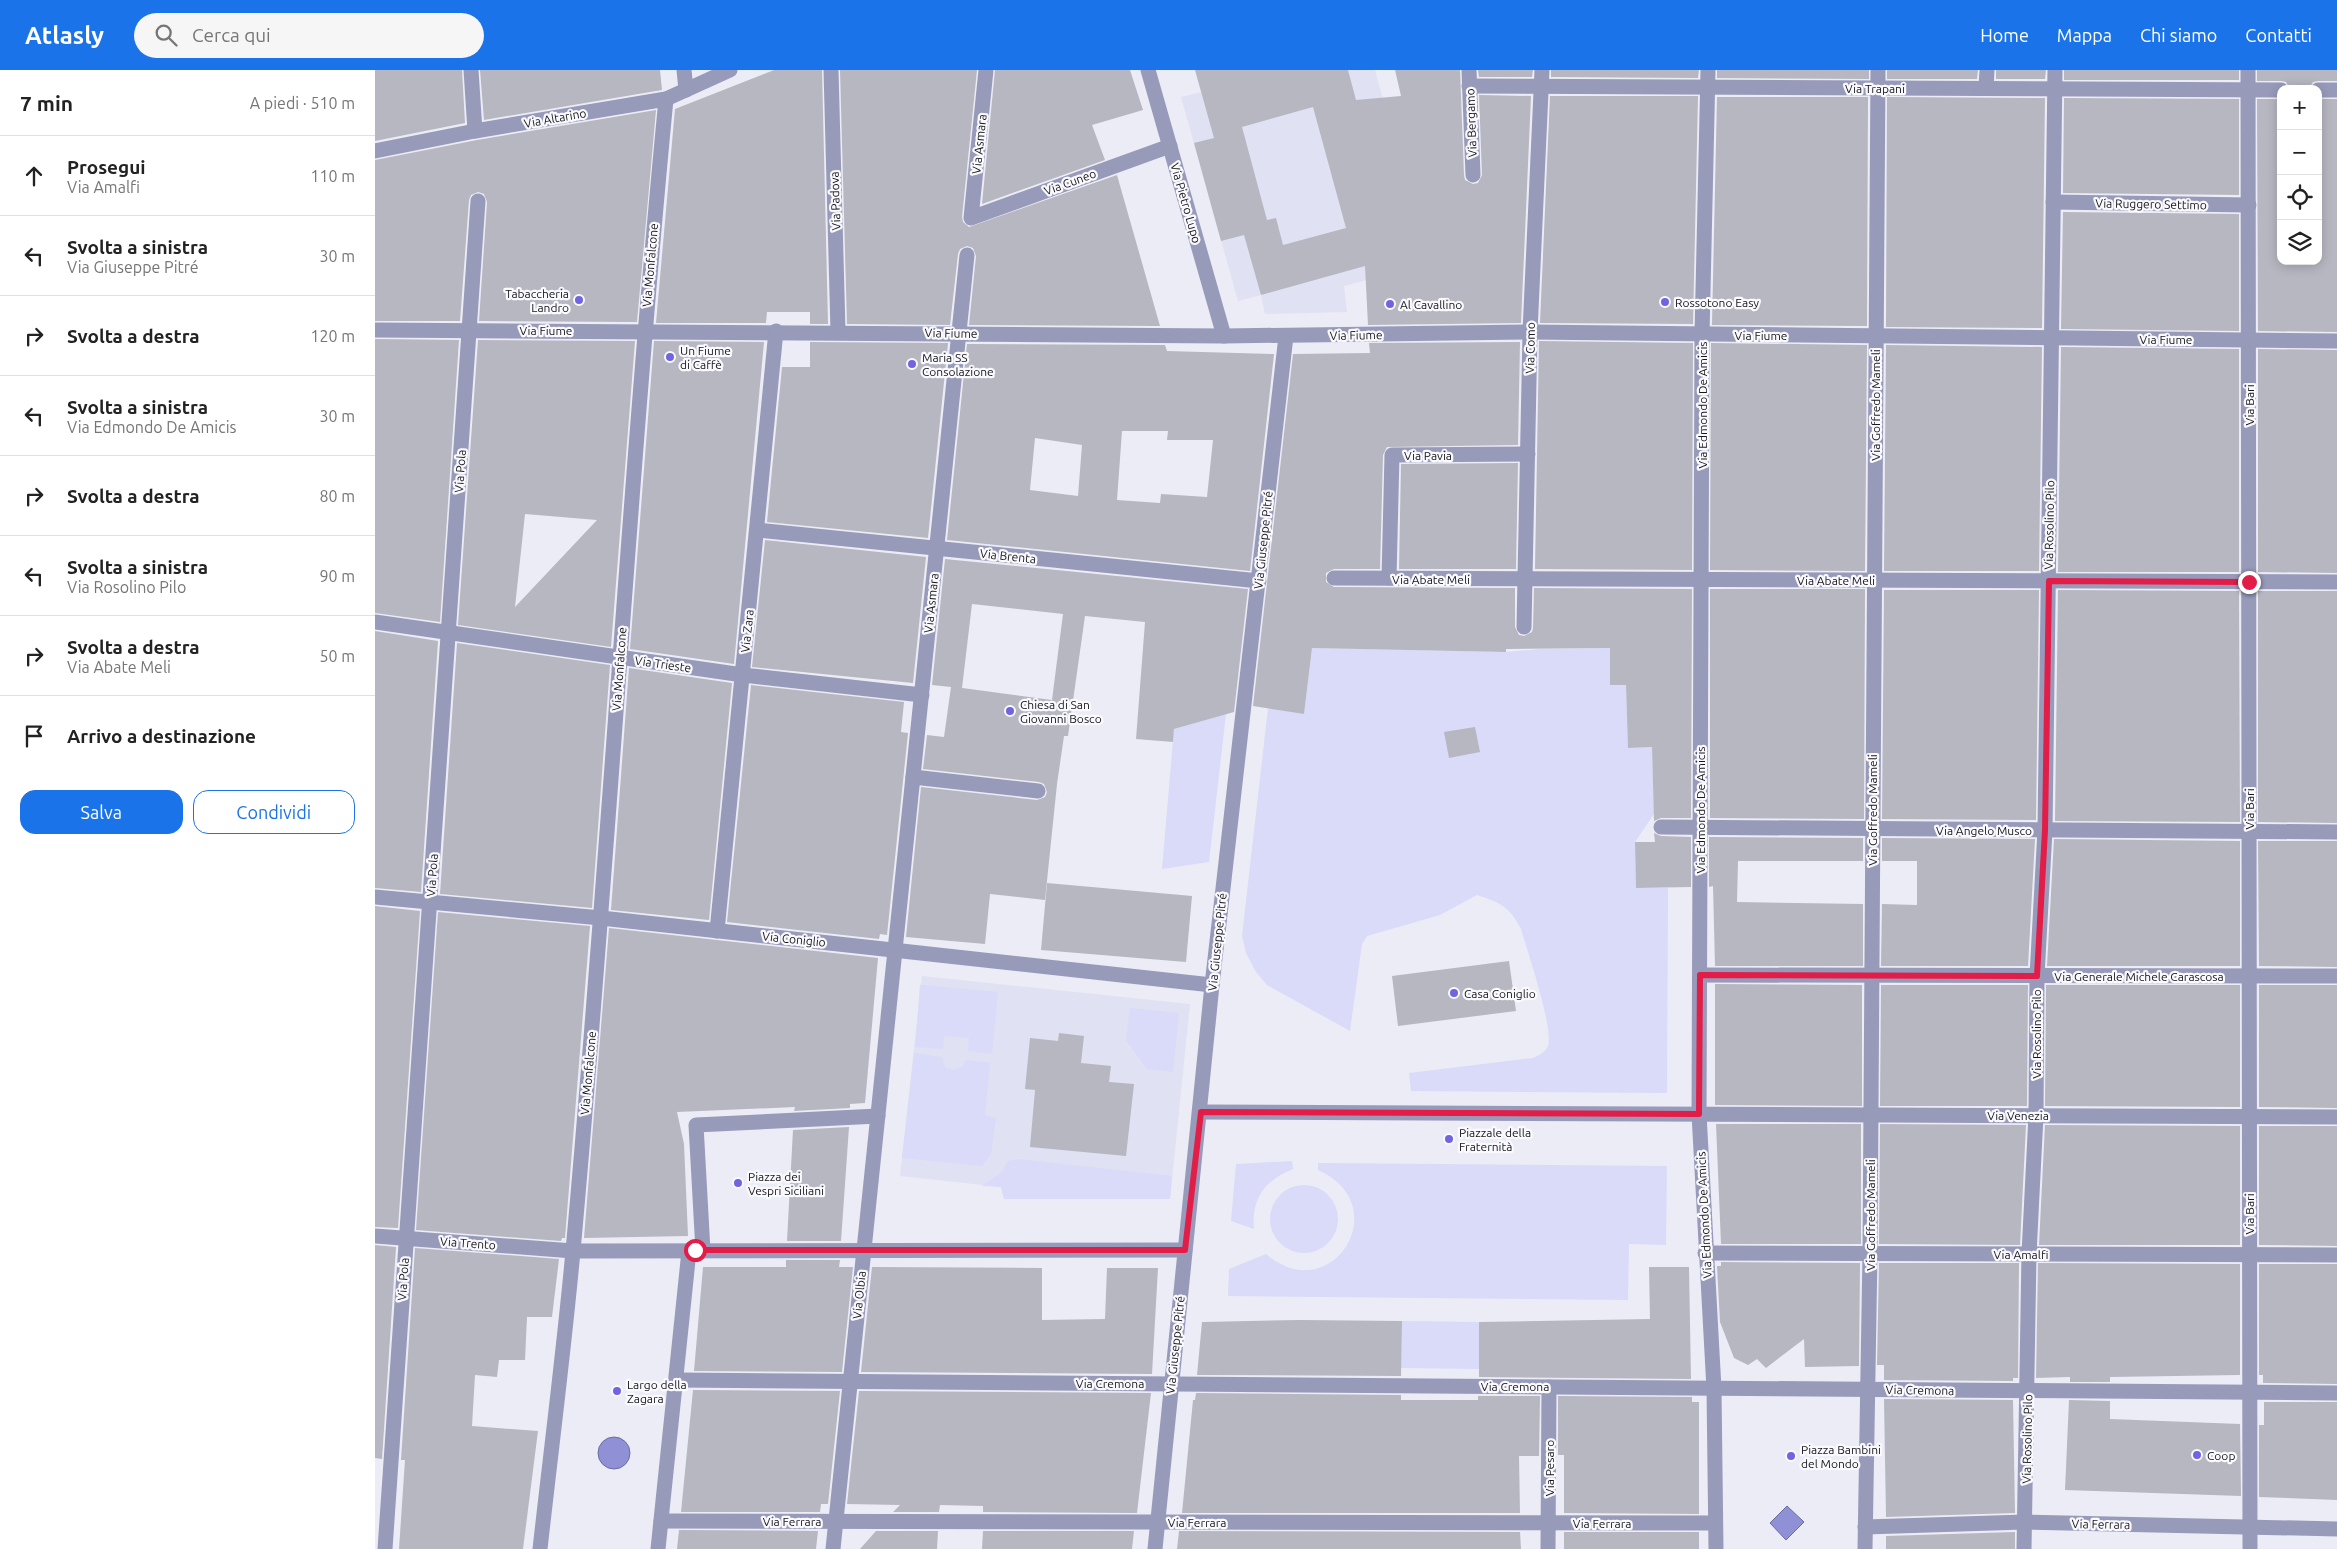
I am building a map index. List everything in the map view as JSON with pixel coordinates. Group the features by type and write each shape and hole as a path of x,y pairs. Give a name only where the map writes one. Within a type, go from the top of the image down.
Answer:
{"street":[{"path":"471,70 475,131"},
{"path":"684,70 686,90"},
{"name":"Via Altarino","path":"375,151 475,131 666,99 730,70"},
{"name":"Via Padova","path":"831,70 838,331"},
{"name":"Via Asmara","path":"971,218 987,70"},
{"name":"Via Pietro Lupo","path":"1148,70 1223,336"},
{"name":"Via Bergamo","path":"1469,70 1473,175"},
{"name":"Via Como","path":"1524,626 1530,332 1542,70"},
{"name":"Via Edmondo De Amicis","path":"1708,70 1702,335 1699,1114 1705,1253 1714,1389 1716,1549"},
{"name":"Via Goffredo Mameli","path":"1865,1549 1870,1253 1877,70"},
{"path":"1986,88 1987,70"},
{"name":"Via Rosolino Pilo","path":"2024,1549 2029,1254 2036,1116 2037,976 2045,830 2055,70"},
{"name":"Via Bari","path":"2248,70 2250,1549"},
{"name":"Via Trapani","path":"1469,86 2277,90"},
{"path":"2322,90 2337,90"},
{"name":"Via Monfalcone","path":"540,1549 601,918 643,331 666,99"},
{"name":"Via Cuneo","path":"971,218 1170,146"},
{"name":"Via Pola","path":"385,1549 471,330 478,201"},
{"name":"Via Ruggero Settimo","path":"2053,202 2249,205"},
{"name":"Via Asmara","path":"895,951 967,255"},
{"name":"Via Fiume","path":"375,330 838,331 1223,336 1530,332 2337,340"},
{"name":"Via Zara","path":"717,931 777,331"},
{"name":"Via Giuseppe Pitré","path":"1155,1549 1201,1112 1212,986 1286,336"},
{"name":"Via Pavia","path":"1389,578 1392,455 1528,454"},
{"name":"Via Brenta","path":"757,530 1259,582"},
{"name":"Via Abate Meli","path":"1334,578 2337,582"},
{"name":"Via Trieste","path":"375,622 743,675 921,695"},
{"path":"913,777 1038,791"},
{"name":"Via Angelo Musco","path":"1661,827 2337,832"},
{"name":"Via Coniglio","path":"375,897 601,918 1212,986"},
{"name":"Via Olbia","path":"833,1549 895,951"},
{"name":"Via Generale Michele Carascosa","path":"1700,975 2337,976"},
{"name":"Via Venezia","path":"1201,1112 2337,1117"},
{"path":"658,1549 676,1380 696,1251 696,1125 878,1116"},
{"name":"Via Trento","path":"375,1236 569,1247 696,1251"},
{"path":"696,1251 1185,1250"},
{"name":"Via Amalfi","path":"1705,1253 2337,1255"},
{"name":"Via Cremona","path":"676,1380 2337,1393"},
{"name":"Via Pesaro","path":"1548,1549 1549,1387"},
{"name":"Via Ferrara","path":"661,1520 1715,1523"},
{"name":"Via Ferrara","path":"1865,1526 2025,1522 2337,1529"}],"shaded area":[{"path":"1195,70 1375,70 1414,212 1404,270 1344,286 1347,312 1265,314 1261,295 1238,301 1181,97 1201,92"},
{"path":"1312,648 1506,652 1541,649 1610,648 1610,685 1626,685 1628,748 1652,747 1654,814 1635,842 1636,888 1668,888 1667,1093 1411,1091 1409,1073 1533,1058 1544,1052 1548,1046 1549,1037 1544,1007 1521,929 1512,915 1503,906 1477,895 1440,915 1367,936 1362,944 1350,1031 1267,985 1256,972 1246,953 1242,936 1268,708 1304,714"},
{"path":"1226,714 1209,862 1162,869 1174,729"},
{"path":"922,976 1190,1004 1170,1199 1004,1199 1001,1187 900,1176"},
{"path":"920,985 998,992 992,1054 968,1051 969,1038 944,1036 943,1049 915,1047"},
{"path":"1130,1008 1179,1013 1173,1072 1147,1069 1126,1040"},
{"path":"914,1053 942,1057 945,1067 954,1070 962,1067 966,1060 990,1063 985,1115 996,1118 991,1154 982,1166 902,1158"},
{"path":"1018,1159 1172,1176 1170,1199 1004,1199 1001,1187 982,1186 1001,1173 1008,1161"},
{"path":"1292,1161 1293,1169 1275,1179 1262,1192 1255,1209 1254,1229 1231,1221 1236,1164"},
{"path":"1318,1163 1667,1166 1666,1245 1629,1244 1628,1300 1228,1296 1229,1269 1266,1254 1290,1268 1312,1270 1332,1262 1346,1246 1354,1227 1353,1206 1341,1186 1318,1170"},
{"path":"1304,1185 1317,1188 1328,1195 1335,1206 1338,1219 1335,1232 1328,1243 1317,1250 1304,1253 1291,1250 1280,1243 1273,1232 1270,1219 1273,1206 1280,1195 1291,1188"},
{"path":"1402,1321 1479,1322 1479,1369 1401,1368"}],"water":[{"path":"614,1437 620,1438 625,1442 629,1447 629,1459 625,1464 620,1468 614,1469 608,1468 603,1464 599,1459 598,1453 599,1447 603,1442 608,1438"},
{"path":"1787,1506 1804,1522 1786,1540 1770,1523"}],"building":[{"path":"375,70 462,70 465,123 375,141"},
{"path":"480,70 660,70 662,90 484,120"},
{"path":"774,70 822,70 828,324 810,324 810,312 767,312 766,323 656,323 675,109"},
{"path":"840,70 977,70 962,217 963,222 969,227 1117,175 1160,326 969,325 976,256 973,248 967,246 960,249 958,254 950,325 847,324"},
{"path":"995,70 1130,70 1143,110 1092,125 1105,160 982,204"},
{"path":"1195,70 1348,70 1356,100 1401,96 1395,70 1460,70 1464,175 1465,180 1473,184 1478,183 1482,175 1479,95 1531,96 1521,323 1368,325 1365,266 1261,295 1244,235 1221,241 1194,143 1214,138","holes":["1313,107 1346,228 1283,245 1276,218 1267,220 1242,127"]},
{"path":"1478,70 1533,70 1532,77 1479,77"},
{"path":"1551,70 1699,70 1698,78 1551,77"},
{"path":"1717,70 1869,70 1869,79 1717,78"},
{"path":"1887,70 1978,70 1977,79 1887,79"},
{"path":"1996,70 2046,70 2045,79 1996,79"},
{"path":"2064,70 2239,70 2239,80 2064,80"},
{"path":"2257,70 2337,70 2337,81 2318,81 2313,82 2311,85 2288,85 2282,81 2257,81"},
{"path":"1550,96 1698,96 1693,324 1540,323"},
{"path":"1717,97 1868,97 1867,326 1712,325"},
{"path":"1887,97 2045,98 2042,328 1886,327"},
{"path":"2064,98 2239,99 2239,195 2063,193"},
{"path":"2257,99 2277,99 2277,265 2322,265 2322,99 2337,99 2337,332 2258,331"},
{"path":"656,110 637,322 479,321 487,202 484,194 478,192 471,195 469,200 460,321 375,321 375,160 477,140"},
{"path":"2063,212 2239,214 2239,331 2061,329"},
{"path":"375,339 459,340 440,622 375,613"},
{"path":"478,340 635,341 611,647 458,625","holes":["525,514 597,520 515,607"]},
{"path":"654,341 764,342 734,664 630,649"},
{"path":"1539,341 1693,343 1692,570 1535,569"},
{"path":"810,342 948,343 928,538 767,522 782,367 810,367"},
{"path":"1520,342 1518,445 1387,447 1383,455 1380,569 1334,569 1326,573 1326,582 1334,587 1515,588 1515,627 1519,635 1524,636 1532,632 1533,628 1534,588 1692,589 1691,818 1661,818 1654,821 1652,747 1628,748 1626,685 1610,685 1610,648 1506,649 1506,652 1312,648 1304,714 1253,706 1293,354 1370,353 1369,343"},
{"path":"1711,343 1867,345 1865,571 1710,570"},
{"path":"967,344 1165,345 1167,351 1274,354 1250,571 947,540","holes":["1122,431 1168,431 1167,440 1213,440 1207,497 1161,494 1160,503 1117,500","1035,438 1082,445 1078,496 1030,490"]},
{"path":"1886,345 2042,347 2039,571 1884,571"},
{"path":"2061,347 2239,349 2239,572 2058,572"},
{"path":"2258,349 2337,350 2337,573 2258,572"},
{"path":"1518,463 1516,569 1399,569 1401,464"},
{"path":"765,540 926,557 913,683 752,667"},
{"path":"945,559 1248,589 1234,712 1174,729 1173,742 1136,739 1145,622 1085,616 1068,736 1064,736 1057,784 1045,900 990,894 985,944 906,937 921,787 1037,800 1045,797 1047,792 1044,784 1039,782 923,769 927,735 944,737 951,687 932,685","holes":["972,604 1063,614 1052,700 962,688"]},
{"path":"1710,589 1865,589 1864,819 1710,818"},
{"path":"1884,590 2039,590 2036,820 1882,819"},
{"path":"2058,590 2239,591 2240,822 2055,821"},
{"path":"2258,591 2337,591 2337,823 2258,822"},
{"path":"375,631 438,641 421,892 375,888"},
{"path":"457,643 610,665 592,908 440,894"},
{"path":"629,668 732,683 709,920 611,910"},
{"path":"751,685 904,702 901,732 908,733 887,935 880,934 879,939 727,922"},
{"path":"1475,727 1480,752 1449,758 1444,732"},
{"path":"1654,833 1661,836 1691,837 1691,887 1636,888 1635,842 1655,842"},
{"path":"1709,837 1863,838 1863,861 1738,861 1737,902 1863,904 1863,966 1715,966 1713,886 1709,887"},
{"path":"1882,838 2035,839 2028,966 1881,966 1882,904 1917,905 1917,861 1882,861"},
{"path":"2054,839 2240,841 2240,966 2047,966"},
{"path":"2258,841 2337,841 2337,967 2259,966"},
{"path":"1047,883 1192,896 1186,962 1041,950"},
{"path":"375,906 420,911 398,1228 375,1227"},
{"path":"438,912 590,926 565,1238 562,1238 561,1241 416,1230"},
{"path":"609,928 878,958 865,1103 850,1104 850,1108 794,1111 795,1107 677,1112 684,1144 688,1236 584,1238"},
{"name":"Casa Coniglio","path":"1509,961 1516,1011 1398,1026 1392,976"},
{"path":"1715,984 1862,985 1862,1106 1715,1105"},
{"path":"1881,985 2028,985 2027,1106 1880,1106"},
{"path":"2046,985 2240,985 2240,1107 2045,1106"},
{"path":"2259,985 2337,985 2337,1108 2259,1107"},
{"path":"1059,1033 1084,1036 1081,1063 1111,1066 1109,1082 1134,1084 1126,1156 1030,1147 1035,1090 1025,1089 1030,1038 1058,1041"},
{"path":"1716,1124 1861,1124 1861,1244 1721,1244"},
{"path":"1880,1124 2026,1125 2020,1245 1879,1244"},
{"path":"2045,1125 2240,1126 2240,1245 2039,1245"},
{"path":"2259,1126 2337,1126 2337,1246 2259,1245"},
{"path":"849,1127 841,1241 787,1241 793,1130"},
{"path":"375,1245 396,1247 382,1459 375,1458"},
{"path":"415,1248 559,1259 552,1317 527,1317 525,1360 499,1360 497,1377 475,1375 472,1426 538,1431 523,1549 399,1549 405,1460 401,1460"},
{"path":"786,1260 840,1260 839,1267 853,1267 842,1372 694,1371 703,1267 786,1267"},
{"path":"1721,1262 1860,1263 1859,1366 1805,1367 1804,1339 1766,1368 1757,1359 1748,1365 1734,1358 1720,1322 1717,1266 1721,1266"},
{"path":"1879,1263 2019,1263 2018,1378 2013,1378 2013,1381 1884,1380 1884,1365 1877,1365"},
{"path":"2038,1263 2240,1264 2240,1375 2110,1377 2110,1382 2070,1382 2070,1377 2036,1378"},
{"path":"2259,1264 2337,1264 2337,1384 2263,1383 2263,1375 2259,1375"},
{"path":"872,1267 1042,1268 1042,1320 1105,1319 1107,1268 1158,1268 1152,1374 861,1372"},
{"path":"1649,1267 1689,1267 1691,1379 1479,1377 1479,1322 1650,1319"},
{"path":"1300,1320 1402,1321 1401,1376 1197,1375 1202,1322"},
{"path":"693,1390 840,1391 828,1504 821,1504 820,1512 681,1512"},
{"path":"859,1391 1151,1393 1137,1513 983,1512 983,1506 940,1505 939,1512 893,1512 900,1505 847,1504"},
{"path":"1196,1393 1401,1395 1401,1400 1478,1400 1478,1396 1540,1396 1539,1456 1519,1456 1520,1513 1182,1513 1193,1400 1195,1400"},
{"path":"1558,1396 1692,1397 1692,1402 1699,1402 1699,1514 1564,1513 1564,1455 1558,1455"},
{"path":"1884,1399 2013,1400 2015,1513 1886,1517"},
{"path":"2069,1400 2110,1401 2110,1419 2240,1424 2241,1496 2065,1490"},
{"path":"2264,1402 2337,1402 2337,1500 2259,1497 2259,1425 2264,1425"},
{"path":"679,1530 818,1531 816,1549 677,1549"},
{"path":"876,1531 938,1531 937,1549 860,1549"},
{"path":"983,1531 1134,1531 1132,1549 982,1549"},
{"path":"1179,1531 1520,1532 1521,1549 1177,1549"},
{"path":"1564,1532 1699,1532 1699,1549 1564,1549"},
{"path":"2015,1532 2015,1549 1886,1549 1886,1536"}],"place":[{"name":"Tabaccheria Landro","path":"579,300"},
{"name":"Rossotono Easy","path":"1665,302"},
{"name":"Al Cavallino","path":"1390,304"},
{"name":"Un Fiume di Caffè","path":"670,357"},
{"name":"Maria SS Consolazione","path":"912,364"},
{"name":"Chiesa di San Giovanni Bosco","path":"1010,711"},
{"name":"Casa Coniglio","path":"1454,993"},
{"name":"Piazzale della Fraternità","path":"1449,1139"},
{"name":"Piazza dei Vespri Siciliani","path":"738,1183"},
{"name":"Largo della Zagara","path":"617,1391"},
{"name":"Coop","path":"2197,1455"},
{"name":"Piazza Bambini del Mondo","path":"1791,1456"}],"route":[{"path":"695,1250 1185,1250 1201,1112 1699,1114 1700,975 2037,976 2045,830 2049,581 2249,582"}]}
